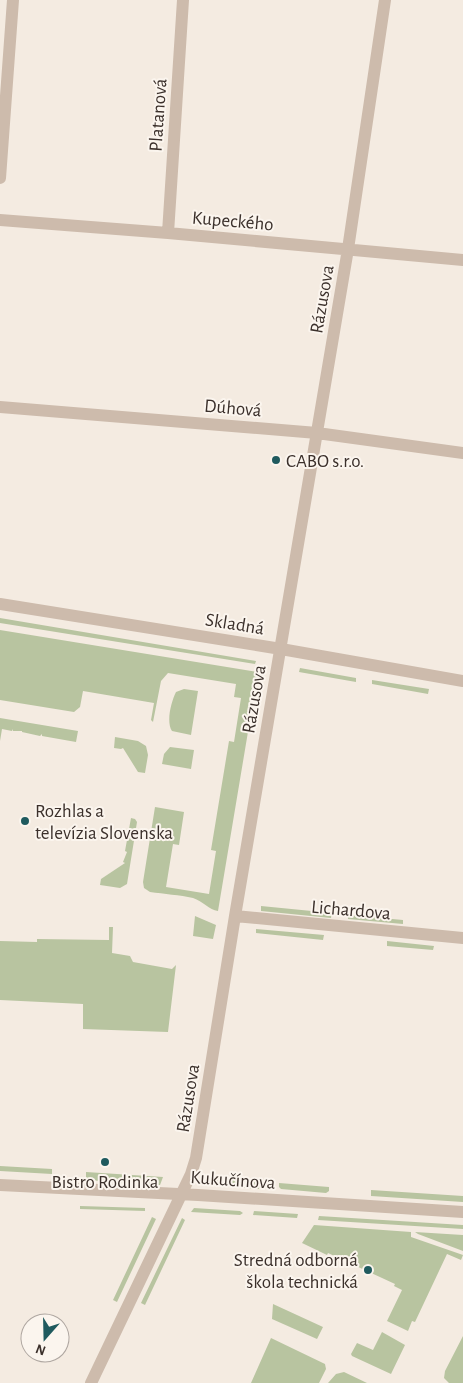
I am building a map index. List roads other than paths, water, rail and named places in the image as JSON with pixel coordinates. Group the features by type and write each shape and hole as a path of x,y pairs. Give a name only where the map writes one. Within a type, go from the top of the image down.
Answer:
{"street":[{"path":"0,178 14,0"},
{"name":"Platanová","path":"168,233 183,0"},
{"name":"Rázusova","path":"91,1383 191,1174 196,1158 235,916 318,433 348,249 385,0"},
{"name":"Kupeckého","path":"0,220 168,233 463,260"},
{"name":"Dúhová","path":"0,407 318,433 463,453"},
{"name":"Skladná","path":"0,604 281,649 463,681"},
{"name":"Lichardova","path":"235,916 463,938"},
{"name":"Kukučínova","path":"0,1185 463,1212"}],"place":[{"name":"CABO s.r.o.","path":"276,460"},
{"name":"Rozhlas a televízia Slovenska","path":"25,821"},
{"name":"Bistro Rodinka","path":"105,1162"},
{"name":"Stredná odborná škola technická","path":"368,1270"}]}
